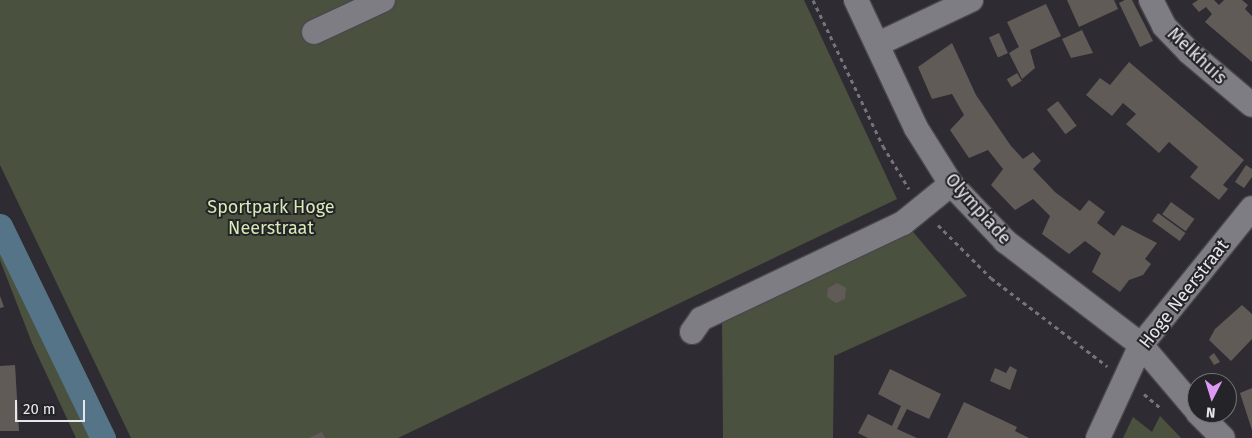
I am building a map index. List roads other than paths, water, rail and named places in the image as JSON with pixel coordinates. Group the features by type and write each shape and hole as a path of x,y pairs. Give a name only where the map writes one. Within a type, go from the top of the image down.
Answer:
{"street":[{"path":"314,32 383,0"},
{"name":"Olympiade","path":"856,0 916,128 951,184 1005,241 1142,345 1187,399"},
{"path":"878,44 970,0"},
{"name":"Melkhuis","path":"1151,0 1164,26 1189,52 1252,105"},
{"path":"692,332 701,319 903,223 951,184"},
{"name":"Hoge Neerstraat","path":"1098,438 1142,345 1252,208"},
{"name":"Olympiade","path":"1209,423 1223,438"}],"waterway":[{"path":"0,226 103,438"}],"park label":[{"name":"Sportpark Hoge Neerstraat","path":"271,218"}]}
